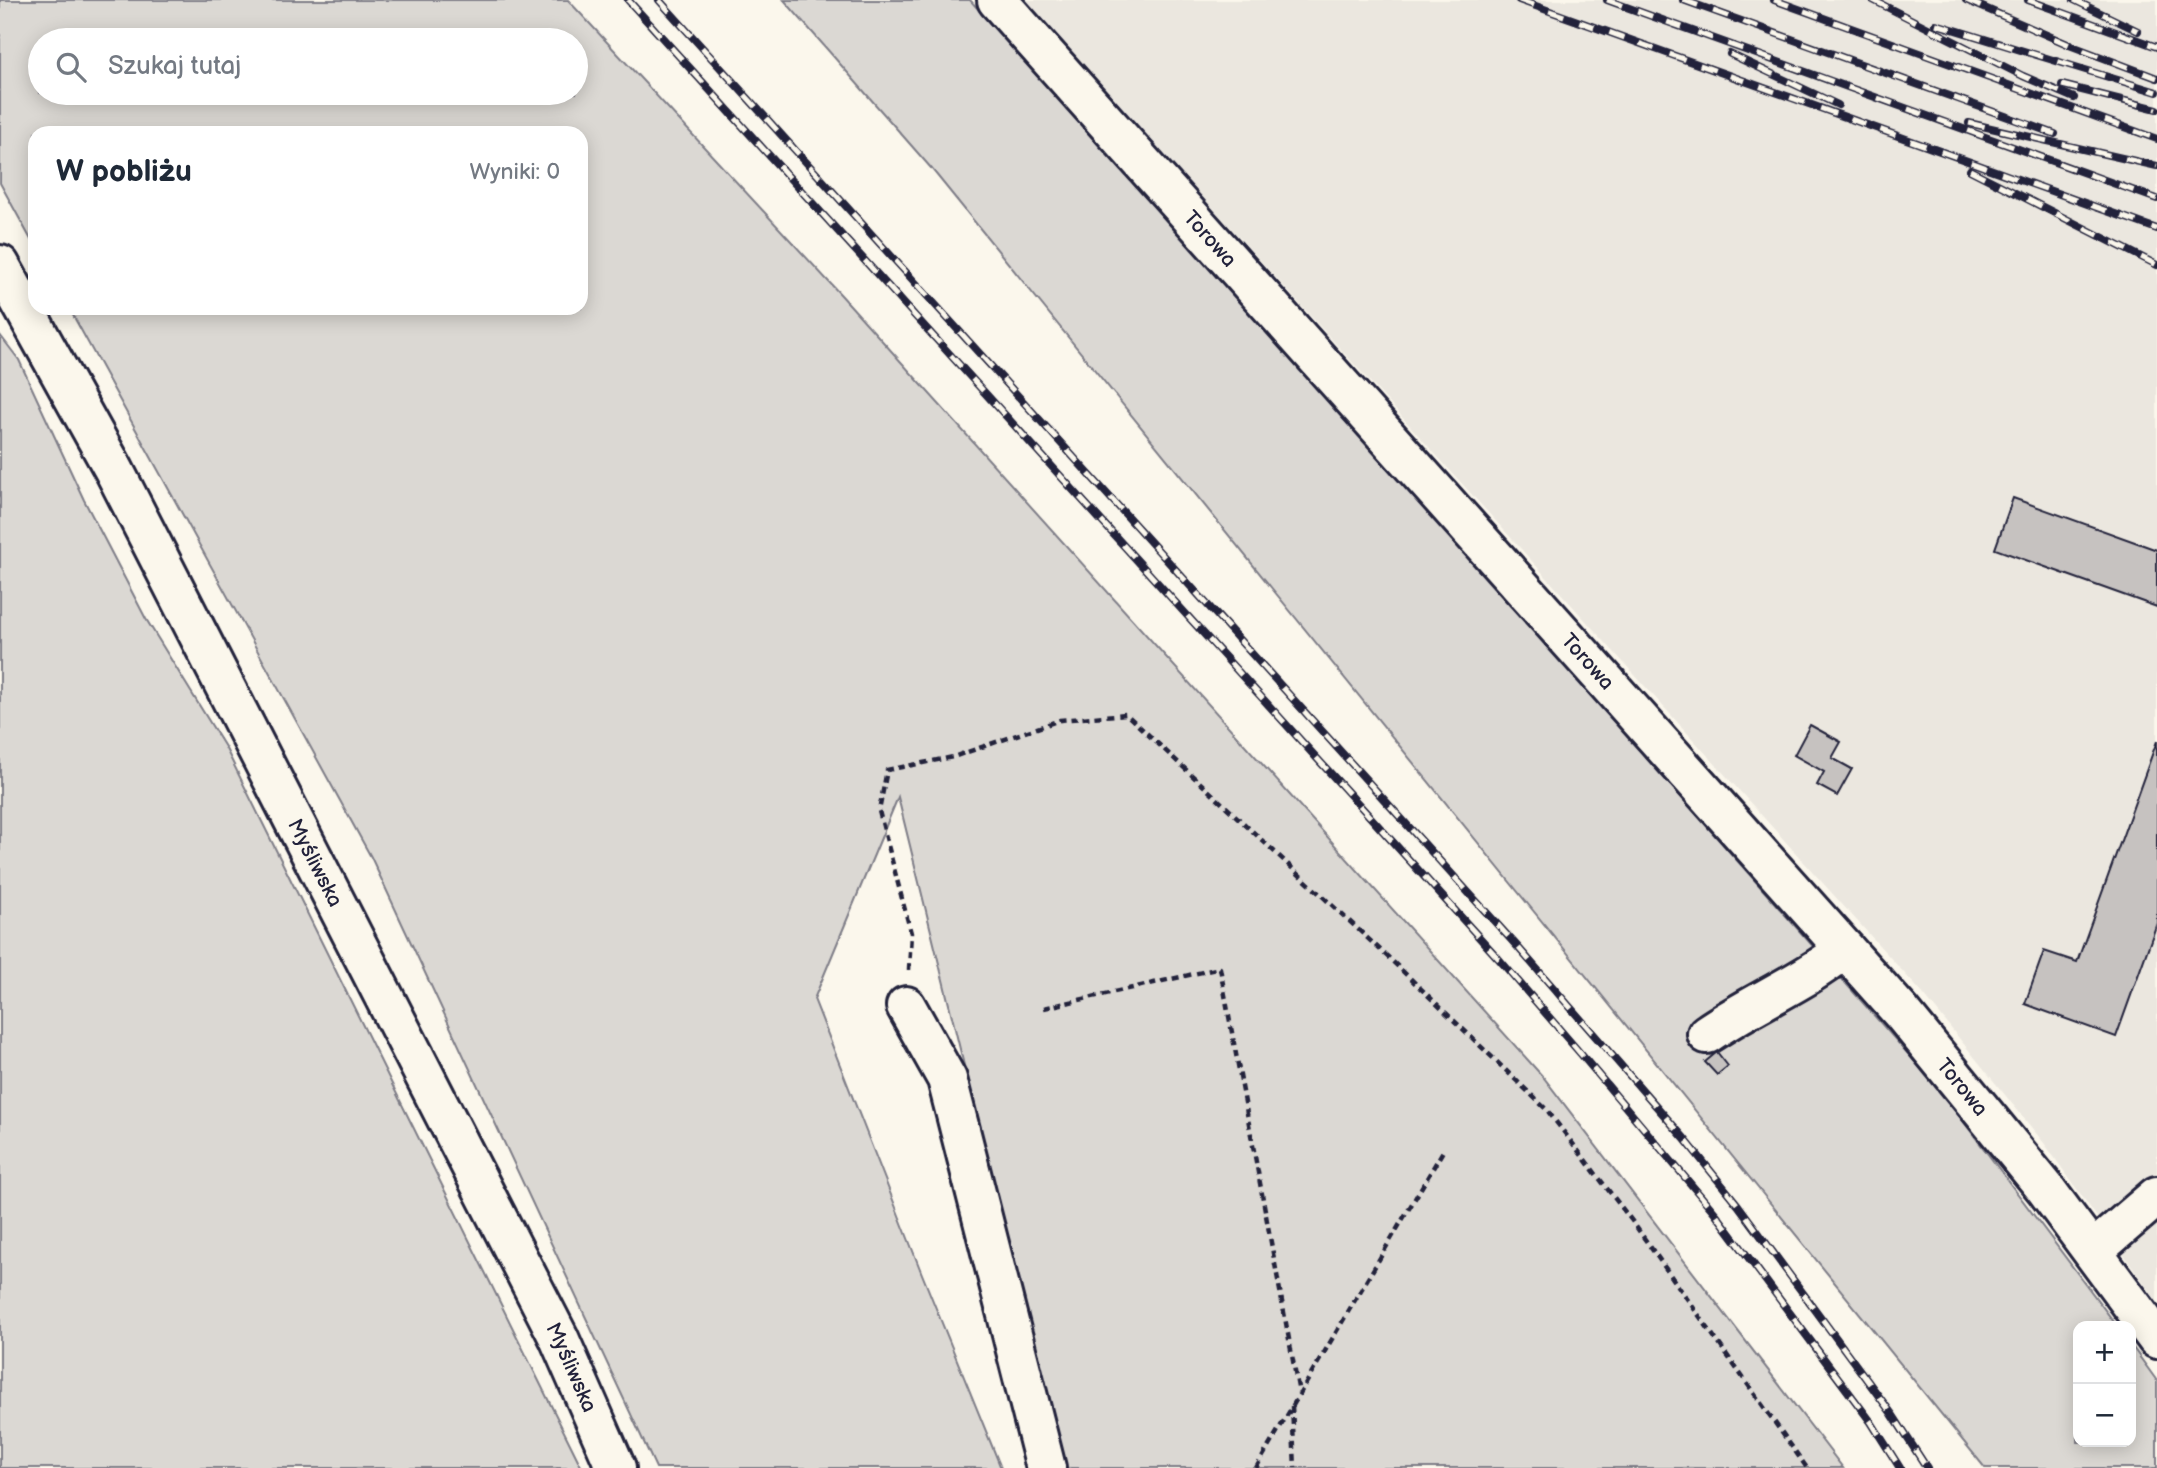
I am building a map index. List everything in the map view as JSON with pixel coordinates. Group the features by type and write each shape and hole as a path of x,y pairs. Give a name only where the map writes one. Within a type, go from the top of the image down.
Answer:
{"street":[{"name":"Torowa","path":"998,0 1902,1013 2045,1188 2156,1337"},
{"name":"Myśliwska","path":"0,265 114,470 559,1338 615,1468"},
{"path":"1707,1034 1734,1016 1804,979 1845,949"},
{"path":"906,1006 947,1079 1046,1468"},
{"path":"2093,1251 2157,1196"}],"path":[{"path":"906,1006 912,933 879,811 887,770 953,757 1060,720 1126,714 1379,948 1547,1110 1632,1221 1807,1468"},
{"path":"1044,1009 1220,968 1299,1393"},
{"path":"1256,1468 1443,1152"},
{"path":"1292,1405 1295,1468"}],"shaded area":[{"path":"0,0 568,0 841,295 1544,1078 1843,1468 1063,1468 898,797 814,999 1001,1468 656,1468 371,857 73,315 588,315 588,126 28,126 28,234 0,183"},
{"path":"784,0 970,0 1939,1089 2113,1321 2073,1321 2073,1447 2136,1447 2136,1352 2157,1381 2157,1468 1985,1468 931,168"},
{"path":"1025,0 2157,0 2157,1301 2044,1143 1924,995"},
{"path":"0,335 19,360 84,500 146,619 225,747 582,1468 0,1468"}],"building":[{"path":"2013,498 2157,550 2157,607 1995,549"},
{"path":"1810,725 1841,742 1832,758 1852,769 1837,796 1817,785 1824,772 1794,755"},
{"path":"2157,741 2157,923 2116,1037 2025,1004 2044,951 2077,962"},
{"path":"1717,1052 1728,1066 1717,1075 1705,1062"}],"railway":[{"path":"628,0 1498,958 1716,1214 1871,1422 1900,1468"},
{"path":"659,0 1516,945 1684,1138 1738,1205 1892,1414 1927,1468"},
{"path":"1519,0 2157,229"},
{"path":"1607,0 2157,199"},
{"path":"1683,0 2055,134"},
{"path":"1774,0 2157,139"},
{"path":"1873,0 2023,76 2074,98"},
{"path":"1966,0 2072,46 2157,78"},
{"path":"2028,0 2157,47"},
{"path":"2074,0 2138,31"},
{"path":"1936,24 2157,92"},
{"path":"1730,54 1838,105"},
{"path":"2062,85 2157,109"},
{"path":"1969,123 2157,166"},
{"path":"1970,170 2157,265"}]}
